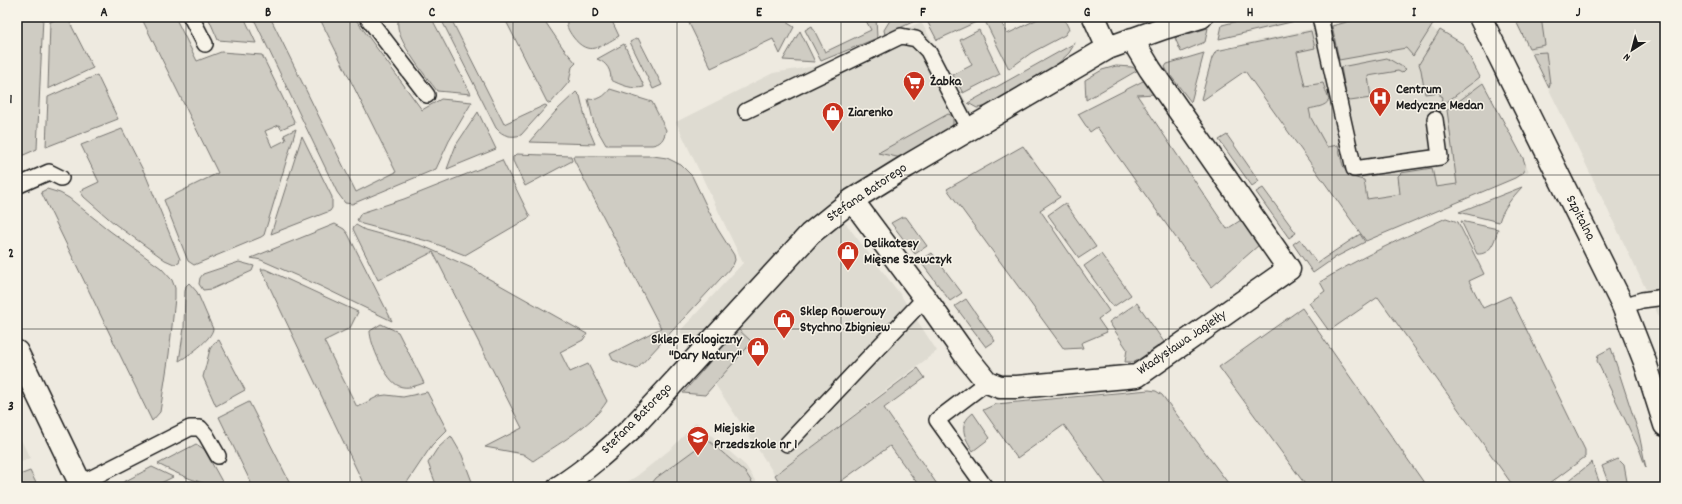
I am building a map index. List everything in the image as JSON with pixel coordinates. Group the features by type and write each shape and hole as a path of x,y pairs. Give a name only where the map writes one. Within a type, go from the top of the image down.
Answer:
{"street":[{"path":"1094,17 1108,48"},
{"name":"Stefana Batorego","path":"559,487 589,466 631,429 810,234 852,200 1108,48 1202,17"},
{"name":"Szpitalna","path":"1480,17 1623,306 1645,362 1665,425"},
{"name":"Władysława Jagiełły","path":"987,382 1000,388 1012,388 1137,376 1289,269 1150,68 1132,39"},
{"path":"852,200 966,356 987,382"},
{"path":"17,352 81,485"}],"lane":[{"path":"191,17 205,44"},
{"path":"367,17 427,95"},
{"path":"1320,17 1354,169 1440,157 1435,119"},
{"path":"746,111 901,36 916,39 928,51 969,130"},
{"path":"17,186 49,172 61,178"},
{"path":"1623,306 1642,300 1665,297"},
{"path":"787,444 925,298"},
{"path":"985,487 937,420 987,382"},
{"path":"81,485 190,428 200,428 206,435 218,456"}],"shaded area":[{"path":"17,17 43,17 37,149 17,158"},
{"path":"62,17 67,17 93,68 48,89 50,22"},
{"path":"141,17 175,17 197,61 221,52 262,55 295,123 281,129 279,125 265,131 272,147 286,140 284,135 296,129 264,235 194,265 188,261 164,200 218,173"},
{"path":"208,17 244,17 256,43 218,40"},
{"path":"253,17 270,17 356,192 396,172 319,17 354,17 422,110 441,99 472,102 449,141 436,169 352,204 345,203 337,192"},
{"path":"400,17 431,17 471,94 437,91 410,54 399,33 398,24"},
{"path":"440,17 450,17 504,124 545,105 547,106 521,135 507,136 496,128"},
{"path":"504,17 542,17 563,48 576,63 572,67 569,82 550,104 547,102"},
{"path":"568,17 610,17 619,36 595,48 590,49 584,47 573,37 570,32 567,25"},
{"path":"686,17 778,17 794,27 780,54 773,39 711,68"},
{"path":"864,17 876,17 877,38 821,61 805,30 812,26 825,52 871,30"},
{"path":"892,17 923,17 885,35 884,30"},
{"path":"925,17 973,17 976,22 937,40"},
{"path":"983,17 999,17 1007,34 1042,17 1063,17 1069,29 1065,35 1031,53 1009,69"},
{"path":"1254,17 1308,18 1219,39 1222,25"},
{"path":"1365,17 1411,17 1461,45 1529,171 1380,234 1243,44"},
{"path":"1365,17 1437,18 1413,56 1406,48 1339,60 1332,26"},
{"path":"1513,17 1665,17 1665,329 1577,146"},
{"path":"1514,17 1541,17 1545,45 1529,48"},
{"path":"921,22 984,133 840,216 900,294 937,351 775,475 680,331 743,263 676,122 773,73 828,64"},
{"path":"1208,28 1205,42 1181,52 1175,38"},
{"path":"979,30 1000,74 963,93 953,75 972,65 960,40"},
{"path":"1440,30 1463,44 1480,77 1444,104 1441,104 1442,96 1440,96 1440,92 1425,94 1419,64"},
{"path":"800,31 815,62 783,60"},
{"path":"1311,31 1315,48 1297,52 1305,86 1323,83 1329,100 1323,105 1309,109 1311,118 1327,147 1338,145 1342,163 1347,172 1351,176 1364,180 1367,199 1400,194 1398,176 1401,173 1432,168 1436,187 1457,184 1447,110 1483,83 1523,158 1525,164 1524,172 1515,178 1366,241 1245,71 1203,100 1201,99 1212,58 1216,51"},
{"path":"638,38 662,85 653,89 630,42"},
{"path":"1075,43 1069,53 1049,72 990,106 977,108 968,103"},
{"path":"624,44 644,87 631,87 611,80 608,67 597,59"},
{"path":"1546,52 1550,84 1549,88 1532,53"},
{"path":"1204,53 1191,102 1165,67 1167,64"},
{"path":"1387,58 1406,69 1402,73 1398,71 1368,76 1371,98 1350,101 1347,100 1341,67"},
{"path":"1116,66 1132,67 1138,70 1086,100 1085,80 1102,70"},
{"path":"97,75 118,119 46,147 48,97"},
{"path":"1145,80 1156,94 1137,95 1227,229 1241,220 1259,245 1211,287 1097,127 1090,132 1078,114"},
{"path":"610,89 652,102 666,130 662,140 658,144 606,145 594,124 588,99 601,97"},
{"path":"576,92 580,96 587,125 595,144 529,142 556,111"},
{"path":"478,112 496,149 447,169 456,145"},
{"path":"948,114 953,116 953,124 948,131 902,158 878,153"},
{"path":"122,129 146,176 180,259 179,263 174,264 165,260 115,224 84,197 80,191 99,182 81,145"},
{"path":"1227,135 1259,181 1252,186 1219,140"},
{"path":"302,136 332,197 332,208 330,211 271,234"},
{"path":"1023,146 1060,197 1040,210 1109,311 1098,319 1107,332 1081,343 1083,348 1064,349 947,189"},
{"path":"516,154 571,156 572,161 525,186 513,161 513,157"},
{"path":"573,156 653,156 667,158 681,165 692,176 717,228 734,255 735,260 733,265 637,369 613,360 610,354 661,328"},
{"path":"502,160 530,217 465,255 431,242 362,224 357,220 361,213 404,199"},
{"path":"1522,187 1505,208 1499,222 1459,212"},
{"path":"1263,188 1296,233 1289,238 1256,192"},
{"path":"47,189 60,193 69,198 110,231 161,268 172,280 175,288 175,298 169,354 160,412 152,421 41,192"},
{"path":"1065,203 1096,247 1079,258 1048,215"},
{"path":"902,217 906,217 927,246 915,254 891,223"},
{"path":"1446,218 1458,222 1484,274 1469,281 1483,308 1510,296 1585,450 1585,457 1545,487 1514,487 1378,297 1329,331 1309,303 1325,291 1320,282 1366,256"},
{"path":"1461,221 1498,229 1492,246 1486,252 1477,254"},
{"path":"335,224 344,229 348,234 392,321 320,286 261,260 251,258"},
{"path":"356,225 365,230 423,246 474,269 587,334 583,340 560,352 570,372 588,364 607,401 583,427 533,461 523,454 485,447 522,428 433,252 378,280 353,229"},
{"path":"1360,234 1365,242 1336,257 1313,273 1293,244 1300,239 1317,263"},
{"path":"932,253 962,293 950,301 920,261"},
{"path":"1101,254 1131,295 1113,307 1084,266"},
{"path":"239,262 254,266 252,271 212,289 203,290 199,284 200,278 203,274"},
{"path":"261,269 265,269 358,312 350,328 324,341 357,407 379,396 386,395 403,397 427,392 447,430 432,445 404,487 365,487"},
{"path":"189,283 197,292 213,329 204,343 179,361 184,328 185,291 186,286"},
{"path":"966,299 995,341 986,347 955,306"},
{"path":"1137,303 1164,342 1135,362 1125,362 1127,349 1109,322"},
{"path":"1302,308 1427,487 1307,487 1219,367"},
{"path":"381,324 398,332 424,383 412,387 402,387 394,383 389,377 376,353 370,331"},
{"path":"738,329 752,342 705,395 683,393"},
{"path":"219,340 245,390 216,406 203,377 210,349 214,343"},
{"path":"1611,348 1639,434 1646,468 1640,451 1597,361 1598,355"},
{"path":"918,368 925,378 884,408 939,487 920,487 890,446 833,487 782,487 775,475"},
{"path":"1149,390 1156,391 1162,395 1231,487 1108,487 1064,425 1017,458 983,410 996,404"},
{"path":"249,402 292,487 253,487 219,417"},
{"path":"973,413 990,438 973,451 965,436 964,427 965,422"},
{"name":"Miejskie Przedszkole nr 1","path":"696,422 746,466 759,487 619,487 637,476 672,448"},
{"path":"17,432 30,458 17,464"},
{"path":"451,436 462,455 474,487 437,487 428,463 437,449"},
{"name":"Miejskie Przedszkole nr 1","path":"708,440 746,473 755,487 649,487 656,478"},
{"path":"196,444 204,449 225,487 200,482 158,464"},
{"path":"1618,459 1624,465 1628,487 1610,487 1602,466"},
{"path":"1592,462 1601,487 1561,487"},
{"path":"152,467 173,477 153,487 121,487 120,484"},
{"path":"30,471 38,487 17,487 17,476"}],"place":[{"name":"Żabka","path":"914,102"},
{"name":"Centrum Medyczne Medan","path":"1380,118"},
{"name":"Ziarenko","path":"833,132"},
{"name":"Delikatesy Mięsne Szewczyk","path":"848,272"},
{"name":"Sklep Rowerowy Stychno Zbigniew","path":"784,340"},
{"name":"Sklep Ekologiczny \"Dary Natury\"","path":"758,368"},
{"name":"Miejskie Przedszkole nr 1","path":"698,456"}]}
